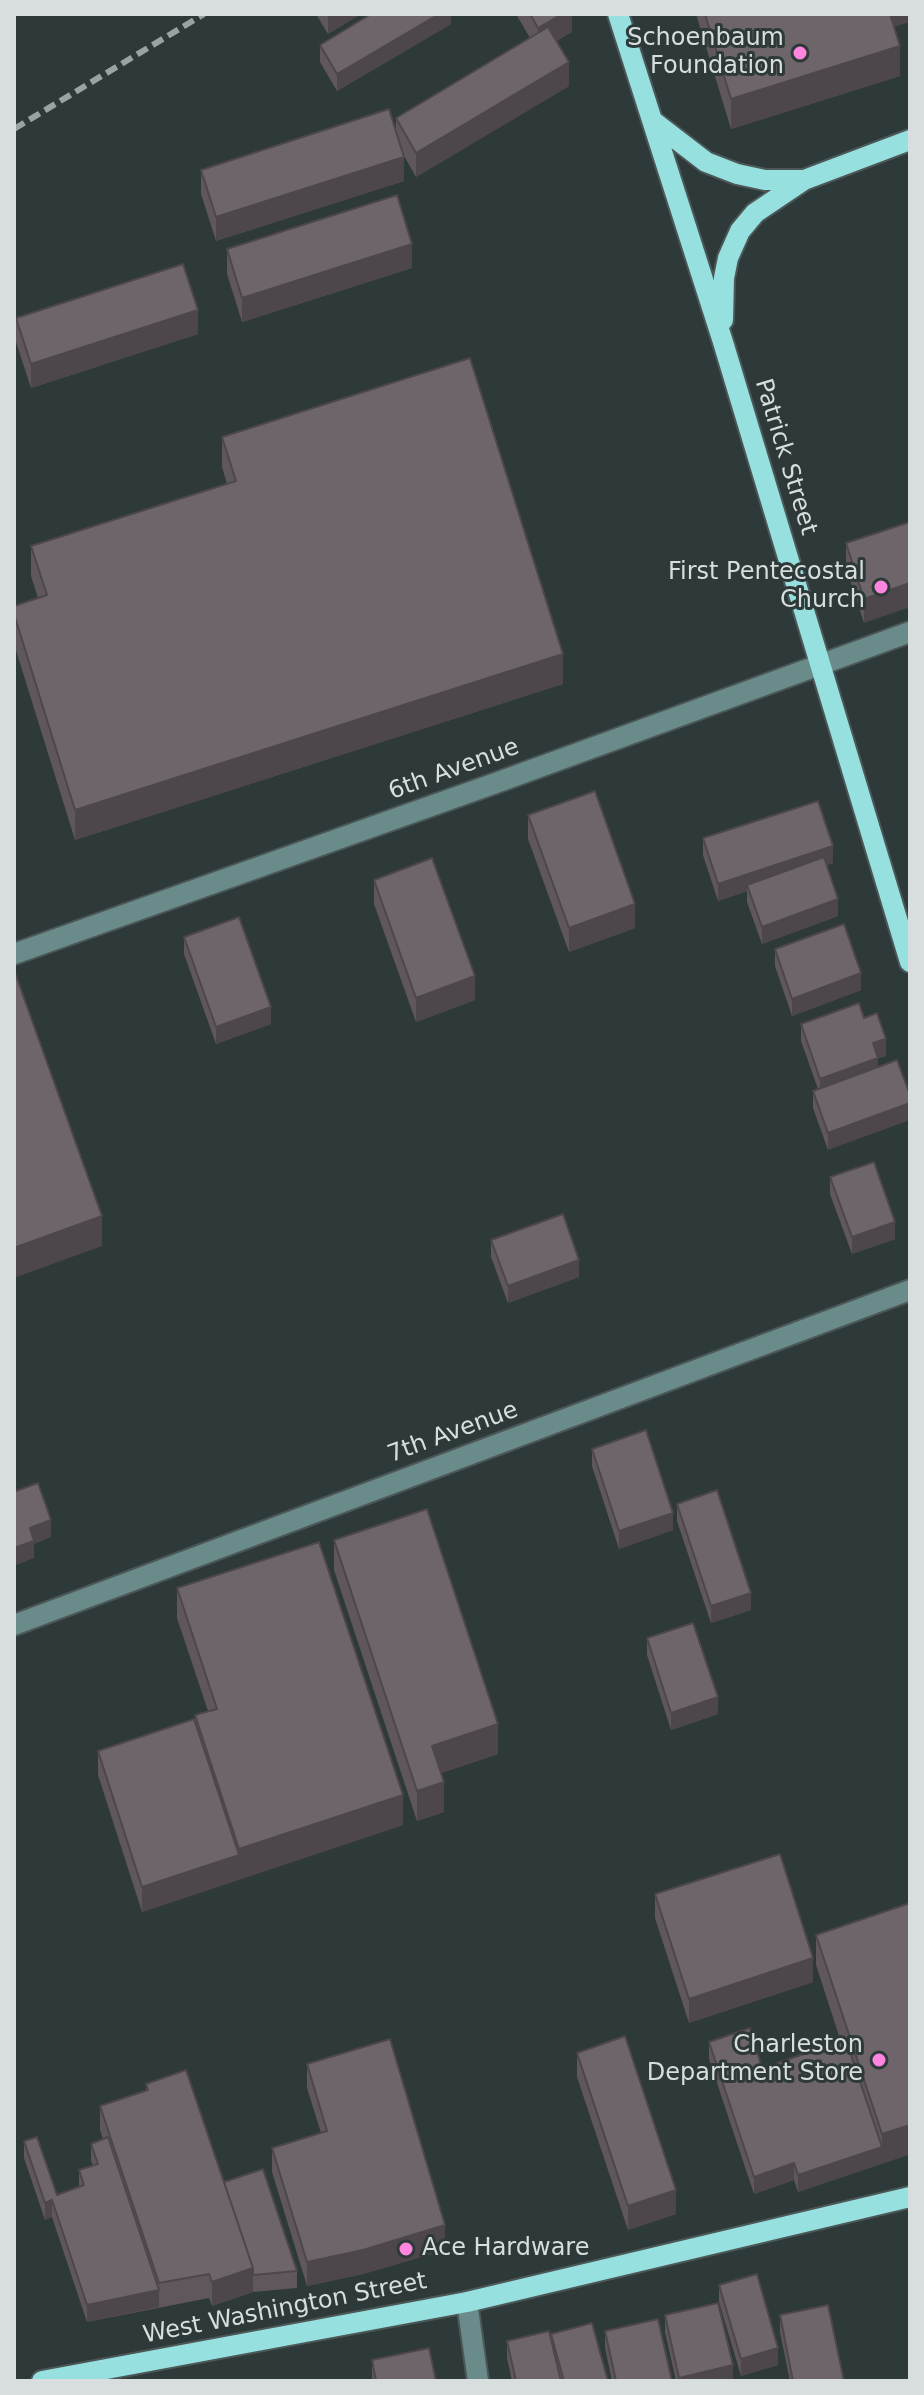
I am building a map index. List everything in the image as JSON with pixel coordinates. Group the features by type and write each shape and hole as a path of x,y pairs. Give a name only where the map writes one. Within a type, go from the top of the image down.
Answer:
{"main road":[{"name":"Patrick Street","path":"618,14 723,342 821,664 903,911 910,962"},
{"path":"654,122 706,162 737,174 765,180 804,180"},
{"path":"723,342 724,278 728,258 740,231 762,207 804,180 910,140"},
{"name":"West Washington Street","path":"42,2381 467,2302 910,2197"}],"street":[{"name":"6th Avenue","path":"14,954 910,632"},
{"name":"7th Avenue","path":"14,1625 910,1290"},
{"path":"467,2302 478,2381"}],"building":[{"path":"371,14 439,14 337,74 320,45"},
{"path":"530,14 562,14 538,28"},
{"name":"Schoenbaum Foundation","path":"705,14 890,14 900,46 731,99"},
{"path":"548,27 569,62 416,153 396,118"},
{"path":"389,109 404,157 216,217 201,170"},
{"path":"397,195 412,244 242,298 227,249"},
{"path":"183,264 198,310 31,364 16,318"},
{"path":"470,358 563,654 75,810 14,614 14,606 47,595 31,546 236,481 222,437"},
{"path":"910,522 910,583 864,599 846,543"},
{"path":"595,791 635,904 569,928 528,815"},
{"path":"818,801 833,846 718,884 703,838"},
{"path":"824,857 838,899 762,927 747,885"},
{"path":"432,858 475,976 416,998 374,880"},
{"path":"239,917 271,1007 216,1027 184,937"},
{"path":"844,924 861,973 792,999 775,949"},
{"path":"14,970 102,1216 14,1248"},
{"path":"859,1003 864,1018 877,1013 886,1039 873,1043 878,1058 820,1079 801,1024"},
{"path":"897,1060 910,1103 828,1133 813,1091"},
{"path":"874,1162 895,1222 852,1237 830,1177"},
{"path":"563,1214 579,1260 508,1286 491,1240"},
{"path":"646,1430 673,1513 619,1531 592,1449"},
{"path":"38,1483 51,1520 30,1528 34,1541 14,1548 14,1484 16,1491"},
{"path":"717,1490 751,1593 711,1606 677,1504"},
{"path":"427,1509 498,1724 432,1746 444,1782 417,1791 334,1540"},
{"path":"319,1542 403,1795 239,1849 195,1715 217,1709 177,1588"},
{"path":"693,1623 718,1697 671,1713 647,1638"},
{"path":"194,1719 239,1855 142,1887 98,1751"},
{"path":"780,1854 813,1958 689,1999 655,1894"},
{"name":"Charleston Department Store","path":"910,1903 910,2125 882,2134 816,1935"},
{"path":"750,2028 762,2068 846,2040 882,2147 798,2175 794,2163 754,2177 709,2042"},
{"path":"625,2036 676,2190 628,2206 577,2053"},
{"path":"390,2039 445,2225 363,2250 307,2262 272,2148 327,2131 307,2064"},
{"path":"186,2070 253,2268 212,2282 209,2274 159,2283 100,2106 148,2090 146,2084"},
{"path":"37,2137 57,2195 84,2185 79,2170 98,2164 91,2144 108,2137 159,2290 87,2305 52,2200 45,2203 24,2141"},
{"path":"263,2169 297,2271 253,2275 224,2182"},
{"path":"757,2274 778,2348 741,2359 719,2285"},
{"path":"718,2303 733,2365 679,2378 665,2315"},
{"path":"828,2305 844,2381 793,2381 780,2315"},
{"path":"658,2319 672,2381 616,2381 605,2331"},
{"path":"592,2323 608,2381 564,2381 551,2334"},
{"path":"549,2331 561,2381 516,2381 507,2341"},
{"path":"429,2348 436,2381 376,2381 372,2360"}],"railway":[{"path":"14,129 204,14"}],"place":[{"name":"Schoenbaum Foundation","path":"800,53"},
{"name":"First Pentecostal Church","path":"881,587"},
{"name":"Charleston Department Store","path":"879,2060"},
{"name":"Ace Hardware","path":"406,2249"}]}
